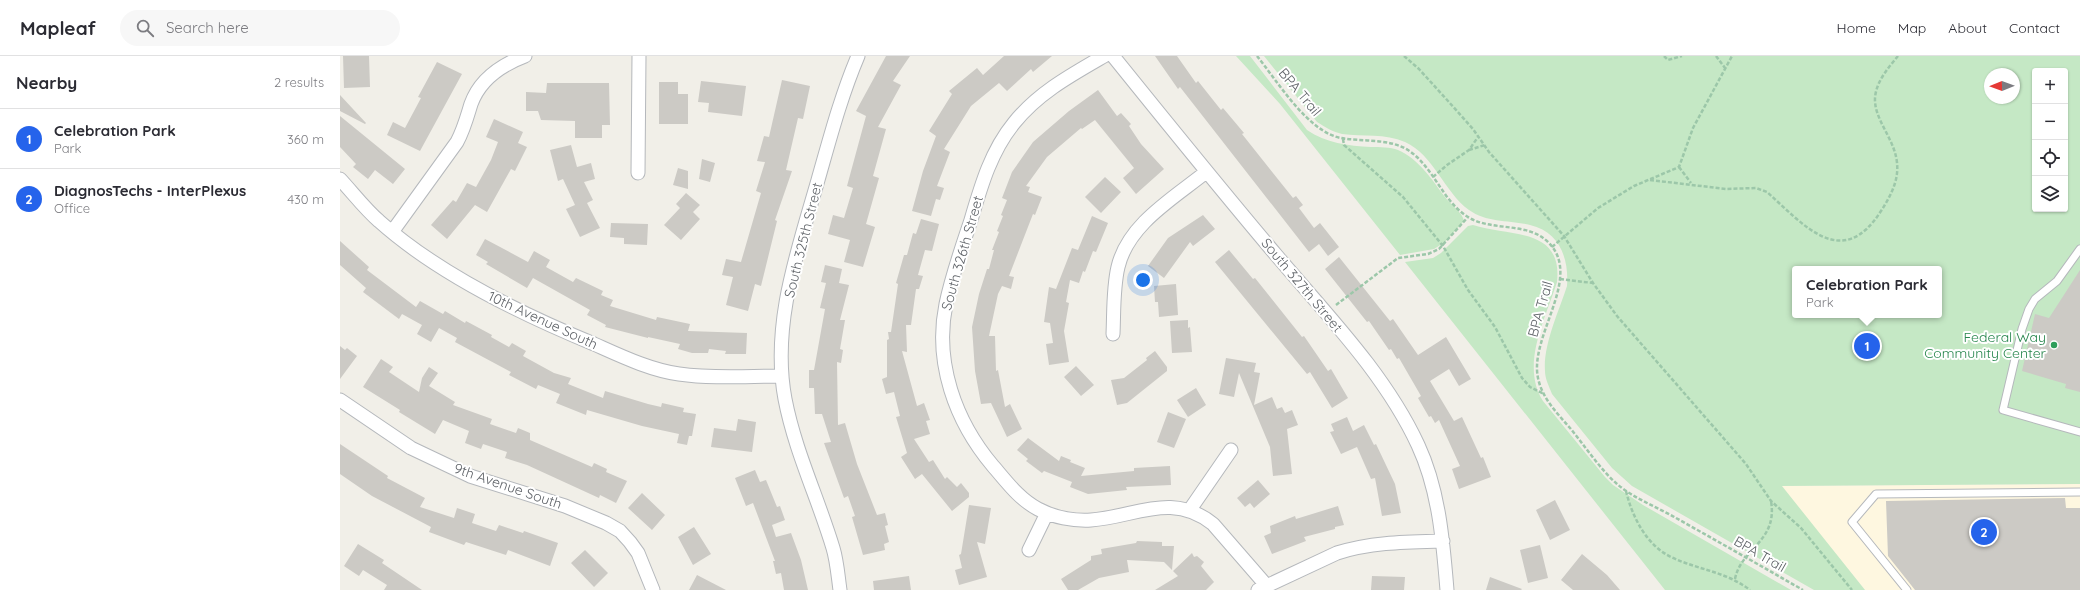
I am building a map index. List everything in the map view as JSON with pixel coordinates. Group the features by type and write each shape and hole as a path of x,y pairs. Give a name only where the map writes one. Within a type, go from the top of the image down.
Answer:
{"street":[{"path":"392,232 457,142 465,125 476,93 495,72 525,56"},
{"path":"638,173 639,56"},
{"name":"South 325th Street","path":"840,590 834,550 799,453 789,418 782,376 782,349 788,287 838,109 858,56"},
{"name":"South 326th Street","path":"1104,56 1062,79 1026,110 1004,136 986,172 946,304 942,336 944,370 953,398 965,426 985,456 1016,492 1026,501 1047,513 1066,518 1090,520 1146,509 1162,508 1189,511 1206,518 1214,524 1262,588"},
{"name":"South 327th Street","path":"1113,56 1206,172 1326,313 1370,368 1400,413 1418,444 1427,468 1435,498 1443,541 1447,590"},
{"path":"1113,334 1116,276 1120,258 1145,222 1161,207 1206,172"},
{"name":"10th Avenue South","path":"340,179 379,221 428,259 471,285 565,332 658,370 701,376 782,376"},
{"name":"9th Avenue South","path":"340,400 411,448 470,476 565,506 606,523 620,531 638,553 653,590"},
{"path":"1189,511 1231,450"},
{"path":"1029,550 1047,513"},
{"path":"1262,588 1338,553 1364,545 1395,542 1443,541"}],"lane":[{"path":"2080,249 2057,281 2035,299 2026,317 2018,343 2003,410 2080,432"},
{"path":"1907,590 1852,522 1876,494 2080,492"}],"path":[{"name":"BPA Trail","path":"1257,56 1308,120 1325,133 1343,139 1400,146 1417,157 1450,200 1468,217 1487,224 1532,232 1546,240 1557,256 1560,279 1537,360 1538,378 1549,404 1610,476 1626,490 1803,590"},
{"path":"1404,56 1419,68 1485,145 1489,152 1564,236 1593,283 1617,316 1746,464 1770,501 1801,528 1852,590"},
{"path":"1664,56 1668,60 1682,56"},
{"path":"1716,56 1725,68"},
{"path":"1552,247 1598,208 1634,186 1679,167 1693,128 1732,56"},
{"path":"1650,180 1691,183 1726,189 1761,189 1767,192 1798,219 1821,236 1842,242 1856,237 1879,214 1890,197 1896,178 1896,154 1893,143 1877,114 1875,98 1881,78 1898,56"},
{"path":"1469,150 1478,137"},
{"path":"1343,139 1344,145 1403,197 1443,246 1468,290 1495,327 1522,378 1530,387 1544,395"},
{"path":"1433,177 1447,165 1469,150 1485,145"},
{"path":"1679,167 1691,183"},
{"path":"1326,313 1398,258 1428,254 1443,246 1468,217"},
{"path":"1560,279 1593,283"},
{"path":"1626,490 1631,511 1652,543 1661,551 1674,558 1735,579 1750,590"},
{"path":"1735,579 1736,573 1746,557 1765,536 1772,511 1770,501"}],"shaded area":[{"path":"2080,484 2080,590 1865,590 1781,486"}],"green space":[{"path":"1236,56 1250,56 1307,130 1330,141 1362,147 1385,147 1395,149 1412,158 1459,212 1464,221 1445,242 1434,249 1400,255 1280,104"},
{"path":"1264,56 2080,56 2080,484 1782,486 1865,590 1814,590 1632,486 1612,468 1552,394 1547,382 1545,371 1546,350 1567,286 1567,276 1564,257 1555,240 1549,234 1530,225 1491,219 1469,210 1453,194 1424,156 1405,142 1390,137 1342,134 1332,131 1317,122"},
{"path":"1473,225 1530,237 1542,243 1551,251 1557,264 1557,282 1537,342 1534,357 1534,372 1537,387 1543,401 1605,477 1613,485 1643,505 1791,590 1665,590 1405,262 1433,258 1441,253 1468,226"}],"building":[{"path":"343,56 369,56 370,87 344,88"},
{"path":"886,56 910,56 893,81 901,85 878,127 886,129 873,176 879,178 866,224 875,227 863,267 844,262 850,240 828,234 833,215 844,218 853,188 847,186 866,116 856,111"},
{"path":"1004,56 1052,56 1033,72 1031,69 1007,91 999,83 971,106 944,149 950,152 937,186 944,188 940,200 936,199 931,216 912,211 923,171 936,136 929,131 952,94 949,91 977,68 983,75"},
{"path":"1155,56 1177,56 1196,83 1198,81 1221,110 1223,108 1244,133 1242,134 1293,198 1296,196 1303,205 1299,208 1314,228 1320,223 1339,247 1328,256 1319,244 1309,252 1180,87 1178,89"},
{"path":"437,62 462,74 420,151 387,135 393,122 405,128 421,98 418,97"},
{"path":"782,80 810,86 803,119 798,118 786,170 792,171 775,220 777,221 761,286 755,284 748,311 726,305 733,277 722,275 726,259 741,262 761,193 756,191 765,162 757,161 764,136 769,137"},
{"path":"701,81 746,86 742,116 708,112 709,103 698,102"},
{"path":"659,82 678,82 678,94 688,94 688,124 659,124"},
{"path":"547,83 609,83 610,125 602,125 602,138 575,138 575,121 541,120 538,111 526,111 526,92 546,93"},
{"path":"1098,90 1117,116 1121,113 1131,124 1129,126 1141,144 1164,169 1136,194 1123,178 1134,168 1095,120 1082,129 1081,128 1047,157 1026,186 1030,187 1028,192 1042,197 1035,215 1033,214 1009,276 1014,277 1011,289 1002,286 998,294 989,336 995,336 996,371 998,370 1005,407 1010,404 1022,429 1007,437 991,403 981,404 975,371 972,327 979,294 987,269 989,269 994,250 992,250 999,232 997,231 1003,216 1001,215 1007,200 1002,198 1012,172 1033,142 1069,111"},
{"path":"340,95 366,123 365,124 340,111"},
{"path":"340,116 405,169 393,184 375,170 368,179 353,167 356,164 340,147"},
{"path":"494,119 523,132 518,143 527,147 515,171 511,169 487,212 475,205 447,239 431,225 453,200 456,202 467,183 476,187 491,160 498,142 486,137"},
{"path":"571,145 577,167 591,163 595,179 584,182 593,200 587,203 600,228 580,237 566,209 575,205 563,179 558,181 550,150"},
{"path":"702,159 715,163 710,182 699,179"},
{"path":"678,168 688,171 688,189 673,185"},
{"path":"1105,177 1121,192 1101,213 1085,197"},
{"path":"686,193 700,205 693,212 700,219 681,240 664,225 680,208 676,204"},
{"path":"1203,215 1215,229 1193,246 1190,242 1164,278 1148,266 1168,238"},
{"path":"1092,216 1108,223 1096,252 1093,251 1079,283 1070,280 1066,302 1069,303 1064,331 1069,362 1049,365 1046,344 1053,343 1050,323 1044,322 1049,287 1056,289 1072,248 1078,250"},
{"path":"921,219 939,224 932,251 925,250 918,275 923,276 919,289 916,289 911,325 906,325 907,352 902,351 917,406 924,403 930,420 926,421 930,434 914,439 929,462 933,460 945,479 947,477 957,487 961,483 969,493 969,497 952,511 922,474 915,479 901,457 907,453 896,417 900,416 894,392 886,394 882,379 887,377 887,340 889,339 888,332 891,332 898,284 896,283 904,255 907,255 913,233 916,234"},
{"path":"611,223 648,224 647,245 624,244 624,238 610,237"},
{"path":"485,239 528,262 534,251 550,260 546,267 573,282 576,278 603,291 601,295 613,300 610,306 656,320 657,317 690,324 688,331 747,333 746,354 725,354 726,351 709,349 708,353 692,353 678,349 680,344 648,338 605,327 606,325 587,315 590,310 533,278 527,288 486,264 488,262 476,255"},
{"path":"340,241 369,267 367,270 416,307 420,301 443,314 445,311 465,323 466,321 492,335 491,337 509,347 512,343 526,351 523,356 554,373 571,378 568,384 603,398 605,391 661,407 662,403 684,408 683,412 696,414 692,436 689,436 687,445 677,443 679,434 642,426 587,410 586,415 556,403 560,394 538,385 536,389 509,375 511,372 455,342 457,338 439,328 431,342 417,334 422,325 402,314 399,319 363,292 366,288 340,265"},
{"path":"1229,250 1253,279 1255,278 1302,337 1304,336 1328,371 1331,369 1348,398 1332,408 1310,372 1307,374 1215,262"},
{"path":"1339,257 1390,321 1393,319 1418,355 1446,337 1471,379 1459,386 1449,369 1430,381 1454,421 1462,417 1481,458 1483,457 1491,477 1459,489 1452,469 1460,466 1439,420 1435,423 1431,416 1429,417 1418,398 1421,396 1399,358 1397,359 1391,349 1389,350 1369,321 1367,322 1325,269"},
{"path":"825,265 842,269 839,283 849,285 840,320 845,320 840,349 843,350 841,363 837,362 838,425 845,423 857,464 877,515 885,513 888,525 885,526 889,542 884,544 885,550 863,555 852,517 855,516 848,496 844,498 824,443 831,442 822,414 815,414 814,388 809,388 809,370 814,370 825,309 820,308 826,283 821,282"},
{"name":"Federal Way Community Center","path":"2080,270 2080,392 2065,388 2066,384 2022,371 2035,314 2049,318"},
{"path":"1176,284 1178,315 1159,317 1158,302 1155,302 1154,286"},
{"path":"1188,320 1192,352 1172,353 1170,321"},
{"path":"340,346 345,350 347,348 357,356 340,379"},
{"path":"1155,351 1167,367 1167,371 1127,403 1117,405 1111,380 1124,378 1147,360 1146,358"},
{"path":"1226,358 1256,363 1254,372 1260,373 1254,405 1272,397 1277,409 1282,407 1285,413 1292,410 1298,425 1287,429 1292,474 1273,476 1270,447 1239,373 1234,397 1219,394"},
{"path":"381,359 393,367 389,372 419,392 422,378 429,367 438,373 429,386 455,402 453,405 492,419 490,424 516,433 518,428 530,433 530,440 592,467 594,463 607,469 606,472 627,481 616,503 600,495 599,498 527,465 505,458 507,452 483,444 481,449 465,443 469,431 443,420 435,434 399,412 400,410 363,387"},
{"path":"1076,366 1094,385 1081,396 1064,377"},
{"path":"1196,388 1206,405 1188,417 1177,400"},
{"path":"1168,412 1186,419 1174,448 1157,442"},
{"path":"1347,417 1353,431 1364,425 1374,445 1376,444 1395,484 1401,513 1382,516 1375,478 1371,479 1357,447 1341,454 1330,432 1334,431 1331,424"},
{"path":"738,419 756,422 752,452 711,447 714,428 736,431"},
{"path":"1028,438 1059,461 1061,456 1071,460 1070,462 1085,468 1081,476 1134,471 1134,468 1170,466 1171,485 1126,487 1127,490 1088,494 1070,487 1072,482 1044,471 1042,473 1026,461 1028,459 1017,450"},
{"path":"340,444 388,476 387,478 425,498 420,507 454,518 457,508 475,514 472,523 496,531 499,525 523,533 524,531 558,543 550,566 508,550 506,555 466,542 464,545 429,532 431,527 372,496 340,474"},
{"path":"755,470 760,482 766,480 777,507 780,506 785,520 772,525 776,537 791,533 801,560 808,590 784,590 781,573 776,574 773,561 775,561 753,503 746,506 735,478"},
{"path":"1258,480 1270,494 1254,508 1250,503 1245,507 1237,498"},
{"path":"642,493 665,515 652,530 628,508"},
{"path":"2065,498 2066,508 2080,508 2080,590 1915,590 1888,556 1886,501"},
{"path":"1555,500 1570,530 1550,540 1536,510"},
{"path":"969,505 991,508 985,544 977,542 987,577 959,585 955,570 962,568 959,555 961,554"},
{"path":"1338,506 1344,525 1335,527 1335,529 1304,537 1306,541 1272,554 1264,536 1271,533 1270,526 1295,516 1296,519"},
{"path":"694,527 711,554 693,565 678,537"},
{"path":"1137,541 1162,542 1162,546 1174,546 1172,570 1164,562 1127,560 1129,572 1099,578 1078,590 1068,590 1061,579 1091,560 1091,556 1102,554 1101,549 1136,543"},
{"path":"358,544 384,560 382,563 422,590 384,590 387,585 363,570 359,576 344,566"},
{"path":"1540,545 1548,578 1528,583 1520,550"},
{"path":"585,550 608,573 594,587 571,563"},
{"path":"1192,553 1194,557 1197,556 1204,562 1201,566 1214,582 1206,590 1155,590 1178,576 1173,571"},
{"path":"1582,554 1607,575 1620,590 1573,590 1561,580"},
{"path":"697,575 726,590 689,590"},
{"path":"909,576 911,590 874,590 873,581"},
{"path":"1372,576 1405,577 1404,590 1371,590"},
{"path":"1490,577 1522,589 1486,590"}],"place":[{"name":"Federal Way Community Center","path":"2054,345"},
{"name":"Celebration Park","path":"1867,346"},
{"name":"DiagnosTechs - InterPlexus","path":"1984,532"}]}
